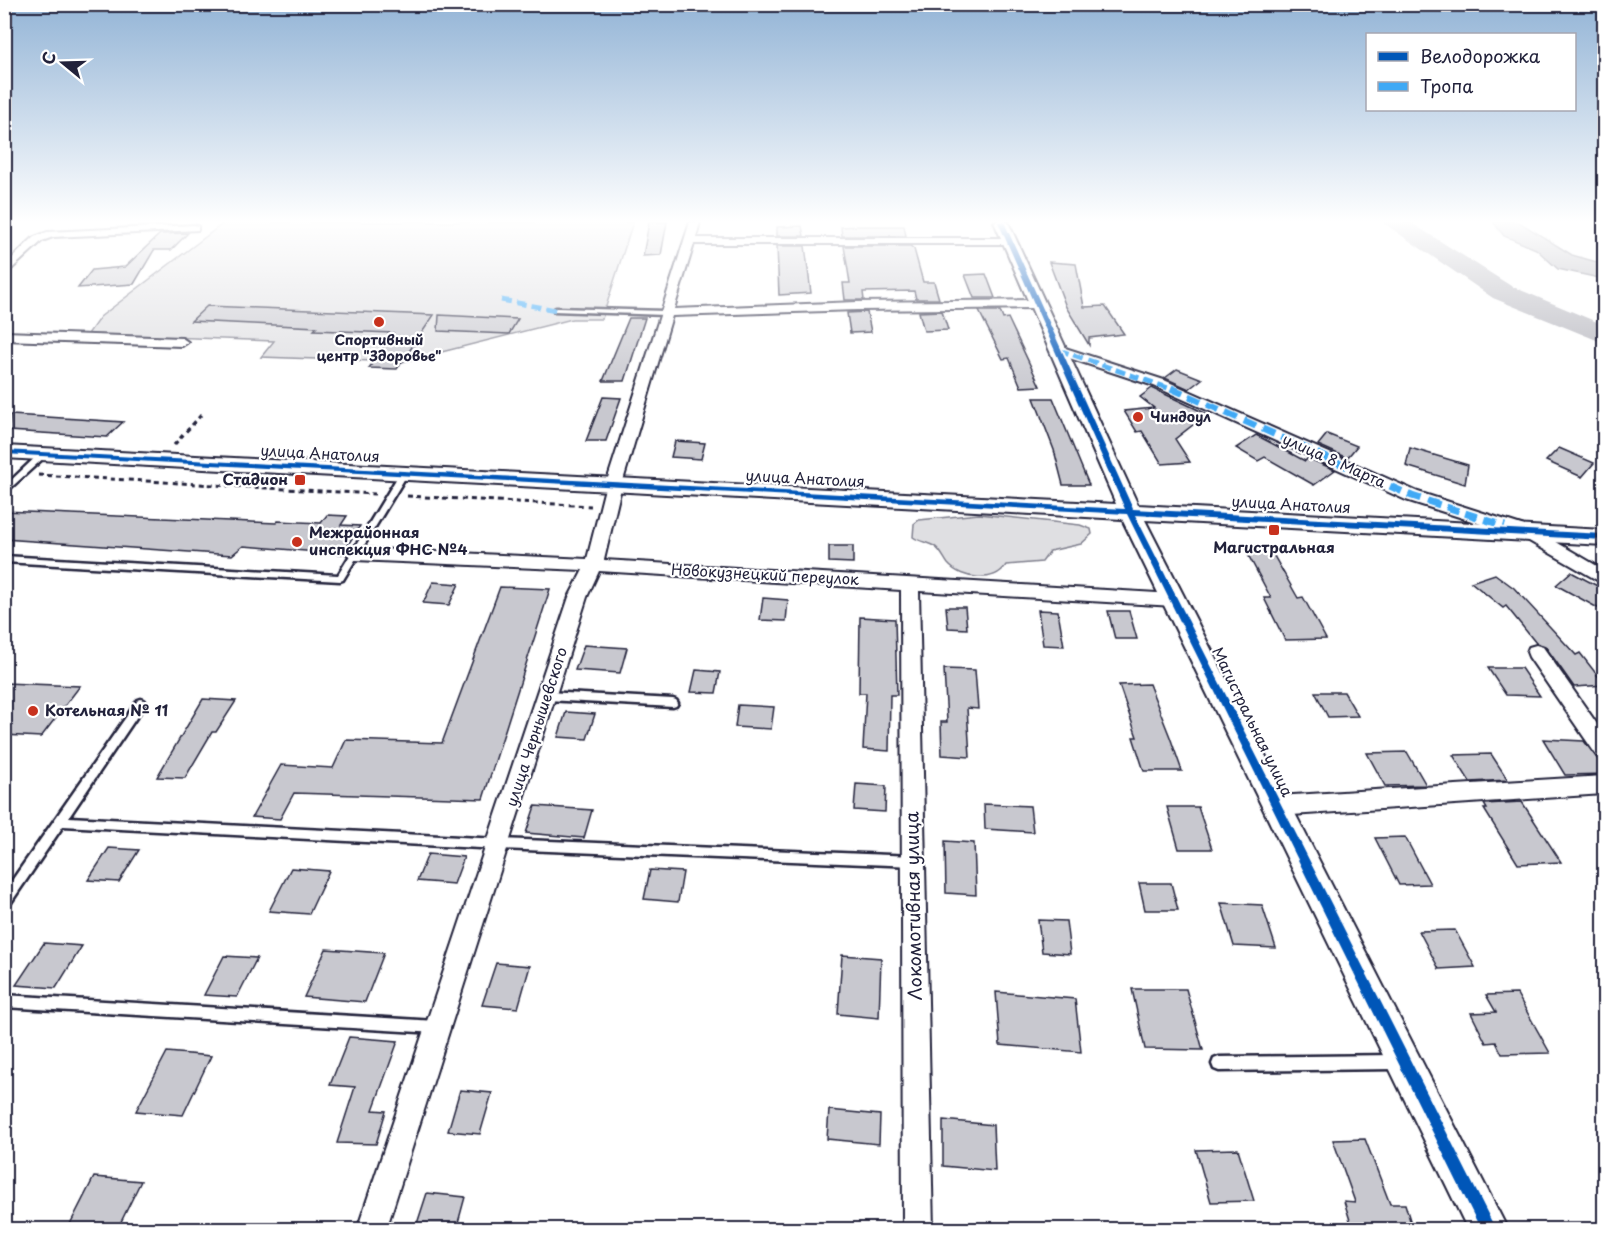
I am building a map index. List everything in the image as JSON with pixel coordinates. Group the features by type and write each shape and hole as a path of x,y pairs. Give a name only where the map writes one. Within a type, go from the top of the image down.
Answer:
{"street":[{"name":"улица Чернышевского","path":"371,1230 578,597 594,565 614,484 676,280"},
{"name":"Магистральная улица","path":"1026,280 1130,512 1489,1230"},
{"path":"665,313 858,306 1037,304"},
{"path":"4,336 182,342"},
{"name":"улица 8 Марта","path":"1059,350 1159,383 1412,496 1528,533 1605,578"},
{"name":"улица Анатолия","path":"4,452 1605,537"},
{"name":"Новокузнецкий переулок","path":"355,554 594,565 1174,600"},
{"name":"Локомотивная улица","path":"910,583 918,1230"},
{"path":"1536,652 1605,750"},
{"path":"1277,806 1605,785"}],"lane":[{"path":"556,310 665,313"},
{"path":"4,492 44,454"},
{"path":"4,559 340,578 404,473"},
{"path":"547,696 673,703"},
{"path":"4,903 141,703"},
{"path":"59,821 499,844 914,861"},
{"path":"4,1001 438,1027"},
{"path":"1219,1064 1405,1062"}],"path":[{"path":"23,474 610,507"}],"shaded area":[{"path":"149,280 615,280 602,319 572,319 402,362 261,357 274,341 88,334 100,317"},
{"path":"979,514 1080,525 1091,529 1092,534 1081,544 1050,551 1042,562 1006,565 1001,571 987,577 961,573 948,564 936,548 913,537 914,524 919,520"}],"building":[{"path":"85,280 137,280 134,284 78,288"},
{"path":"778,280 809,280 811,293 779,295"},
{"path":"849,280 922,280 923,282 934,282 939,299 916,299 914,291 863,292 864,300 845,300 843,283 850,283"},
{"path":"967,280 988,280 995,298 974,298"},
{"path":"1056,280 1079,280 1084,307 1105,306 1124,334 1089,338 1089,345 1066,307"},
{"path":"207,306 434,315 397,369 369,368 393,333 191,321"},
{"path":"942,311 948,330 924,331 919,312"},
{"path":"979,311 1000,311 1003,319 1008,318 1040,386 1021,387 1009,358 1003,359"},
{"path":"867,312 871,332 850,333 847,313"},
{"path":"439,315 518,319 509,334 438,331"},
{"path":"629,318 645,318 625,381 603,381"},
{"path":"1177,369 1202,379 1189,389 1165,378"},
{"path":"1152,388 1207,414 1175,439 1190,462 1162,464 1142,431 1137,432 1124,411 1154,408 1140,397"},
{"path":"603,397 621,398 606,441 586,441"},
{"path":"1034,398 1053,398 1089,485 1063,485 1054,450"},
{"path":"10,415 123,422 107,437 9,431"},
{"path":"1327,434 1357,446 1347,458 1318,445"},
{"path":"1256,435 1305,461 1308,458 1335,470 1314,485 1265,457 1258,461 1236,448"},
{"path":"675,441 705,443 701,459 671,457"},
{"path":"1410,448 1468,465 1465,484 1406,466"},
{"path":"1559,448 1594,463 1582,477 1546,461"},
{"path":"4,511 276,523 278,521 321,523 327,515 347,516 341,525 360,526 342,554 243,546 232,555 4,539"},
{"path":"829,546 853,546 853,563 829,562"},
{"path":"1245,549 1270,549 1298,598 1303,597 1326,639 1285,640 1264,598 1271,598"},
{"path":"1571,572 1605,590 1605,612 1556,585"},
{"path":"1495,574 1514,588 1576,655 1580,653 1605,685 1574,687 1545,646 1536,643 1506,606 1503,608 1471,582"},
{"path":"433,582 459,584 449,605 423,603"},
{"path":"500,587 550,589 483,799 294,793 280,819 252,817 281,765 333,768 346,740 442,743"},
{"path":"763,598 788,600 786,621 760,620"},
{"path":"946,607 965,607 967,629 948,628"},
{"path":"1038,610 1058,611 1064,646 1043,645"},
{"path":"1108,611 1129,611 1137,639 1115,639"},
{"path":"860,617 895,619 897,695 890,695 889,751 863,749 866,693 859,693"},
{"path":"584,645 627,648 620,673 575,670"},
{"path":"1488,668 1521,668 1540,696 1506,695"},
{"path":"944,669 975,670 978,709 967,708 970,757 942,755 941,722 947,722"},
{"path":"696,670 720,672 716,693 691,692"},
{"name":"Котельная № 11","path":"4,683 80,686 41,737 4,735"},
{"path":"1149,684 1182,771 1144,771 1133,737 1137,737 1119,685"},
{"path":"1315,692 1344,692 1358,716 1328,717"},
{"path":"203,699 236,701 216,732 212,732 185,778 157,777"},
{"path":"738,705 774,707 771,729 735,727"},
{"path":"566,712 595,714 587,739 558,737"},
{"path":"1543,739 1584,741 1605,769 1605,774 1565,775"},
{"path":"1407,752 1426,785 1385,786 1367,753"},
{"path":"1491,754 1508,780 1470,782 1453,755"},
{"path":"856,784 886,786 885,812 854,810"},
{"path":"1522,802 1561,862 1518,864 1484,809 1487,809 1484,804"},
{"path":"984,804 1030,806 1033,832 985,829"},
{"path":"535,806 592,810 584,838 526,833"},
{"path":"1167,807 1198,807 1212,849 1179,849"},
{"path":"1405,837 1430,884 1399,885 1375,838"},
{"path":"945,841 974,843 976,895 946,893"},
{"path":"109,848 139,850 119,882 88,880"},
{"path":"428,854 464,857 454,884 417,881"},
{"path":"291,868 329,871 309,914 269,911"},
{"path":"650,870 683,872 678,902 644,899"},
{"path":"1139,883 1171,883 1178,910 1145,910"},
{"path":"1221,903 1262,905 1276,948 1234,946"},
{"path":"1038,920 1066,921 1070,954 1042,952"},
{"path":"1455,930 1475,967 1439,969 1419,931"},
{"path":"44,943 82,946 56,988 16,985"},
{"path":"326,949 384,953 365,1002 304,997"},
{"path":"842,955 881,958 879,1018 838,1014"},
{"path":"224,956 257,958 237,997 204,995"},
{"path":"496,963 530,966 518,1008 482,1005"},
{"path":"1132,989 1186,989 1203,1050 1145,1049"},
{"path":"996,992 1075,999 1081,1052 1000,1045"},
{"path":"1517,994 1550,1053 1502,1054 1496,1042 1486,1043 1471,1013 1496,1012 1486,995"},
{"path":"349,1037 398,1041 373,1110 386,1111 376,1144 337,1143 355,1087 330,1085"},
{"path":"167,1052 211,1056 183,1115 136,1111"},
{"path":"460,1090 492,1093 480,1134 448,1131"},
{"path":"829,1110 880,1115 879,1144 827,1139"},
{"path":"943,1120 993,1125 995,1171 943,1166"},
{"path":"1365,1139 1390,1204 1405,1204 1413,1230 1353,1230 1344,1201 1355,1202 1333,1140"},
{"path":"1238,1149 1254,1201 1211,1202 1196,1150"},
{"path":"94,1177 141,1181 117,1230 67,1230"},
{"path":"427,1193 465,1197 456,1230 415,1230"}],"waterway":[{"path":"1483,280 1502,292 1604,335"}],"marked path":[{"path":"501,300 556,310"},
{"path":"1059,350 1159,383 1412,496 1505,526"}],"cycle path":[{"path":"1027,280 1130,512 1489,1230"},
{"path":"4,452 1604,537"}],"place":[{"name":"Спортивный центр \"Здоровье\"","path":"379,322"},
{"name":"Чиндоул","path":"1138,417"},
{"name":"Стадион","path":"300,480"},
{"name":"Магистральная","path":"1274,530"},
{"name":"Межрайонная инспекция ФНС №4","path":"297,542"},
{"name":"Котельная № 11","path":"33,711"}]}
